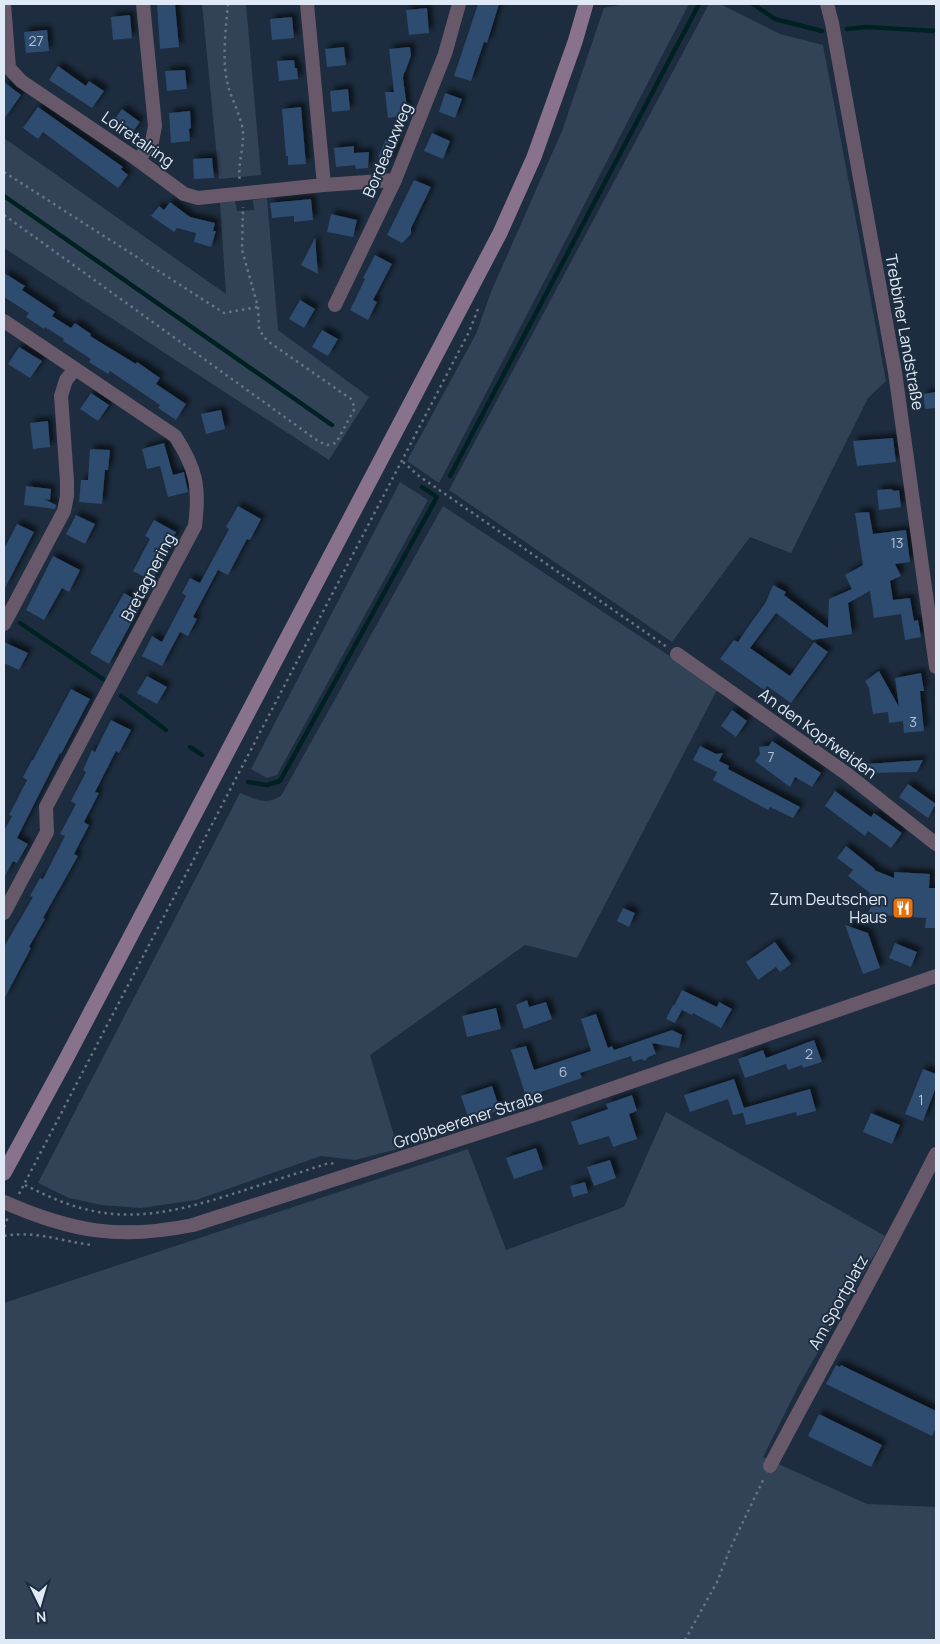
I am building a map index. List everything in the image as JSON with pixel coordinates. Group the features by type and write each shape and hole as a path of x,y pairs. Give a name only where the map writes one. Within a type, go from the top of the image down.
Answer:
{"main road":[{"path":"4,1173 66,1061 500,233 534,157 575,42 586,4"}],"street":[{"name":"Loiretalring","path":"4,4 10,68 21,81 138,160 184,194 198,198 395,180"},
{"path":"138,160 152,142 154,126 143,4"},
{"path":"307,4 324,185"},
{"name":"Bordeauxweg","path":"335,305 395,180 445,54 459,4"},
{"name":"Trebbiner Landstraße","path":"827,4 895,372 936,667"},
{"name":"Bretagnering","path":"4,321 175,436 186,453 195,473 198,504 195,526 46,807 47,832 4,913"},
{"path":"4,624 64,511 67,488 61,396 66,380 75,369"},
{"name":"An den Kopfweiden","path":"677,654 847,774 936,844"},
{"name":"Großbeerener Straße","path":"4,1202 60,1224 98,1231 140,1233 166,1231 193,1225 553,1109 936,976"},
{"name":"Am Sportplatz","path":"770,1466 807,1394 895,1236 936,1154"}],"path":[{"path":"4,215 318,441 327,445 336,443 355,408 351,399 269,342 259,328 258,307 242,250 244,210 239,167 243,133 226,80 225,47 228,4"},
{"path":"4,172 224,313 258,307"},
{"path":"403,462 419,476 677,654"},
{"path":"24,1185 55,1200 90,1210 124,1215 163,1212 199,1204 329,1163 338,1165"},
{"path":"685,1640 717,1582 730,1549 770,1466"}],"shaded area":[{"path":"202,4 246,4 261,175 219,179"},
{"path":"625,4 689,4 439,483 407,461 476,334 491,292 562,131 604,8"},
{"path":"709,4 720,4 780,34 823,45 886,381 868,398 791,553 750,537 672,642 449,490"},
{"path":"4,138 226,294 220,203 235,201 237,211 254,210 253,200 267,198 278,330 369,397 329,460 4,248"},
{"path":"400,482 428,500 277,775 267,778 251,769"},
{"path":"443,506 718,688 577,958 525,945 370,1055 398,1149 355,1160 321,1156 196,1200 141,1208 102,1205 69,1198 38,1183 240,793 265,801 281,796"},
{"path":"666,1112 885,1236 799,1385 763,1457 867,1504 936,1507 936,1640 4,1640 4,1303 468,1149 506,1250 624,1207"}],"building":[{"path":"157,4 175,4 179,47 160,49"},
{"path":"478,4 499,4 487,43 484,42 471,81 454,76"},
{"path":"427,8 429,33 409,35 406,10"},
{"path":"130,15 132,38 113,40 111,17"},
{"path":"292,17 294,38 272,40 270,19"},
{"path":"47,30 49,51 26,53 24,32"},
{"path":"344,47 346,65 327,67 325,49"},
{"path":"410,47 411,56 403,78 408,115 388,118 385,92 394,92 389,49"},
{"path":"294,60 298,79 279,81 277,61"},
{"path":"58,66 86,86 89,81 104,91 92,108 49,80"},
{"path":"185,70 187,89 167,91 165,71"},
{"path":"4,82 21,95 4,119"},
{"path":"348,89 350,110 332,112 330,91"},
{"path":"445,93 462,99 455,118 439,112"},
{"path":"38,107 123,167 121,169 128,175 118,188 43,132 38,139 23,128"},
{"path":"301,107 306,164 288,165 282,109"},
{"path":"122,109 140,122 129,137 111,124"},
{"path":"190,111 190,141 171,143 169,113"},
{"path":"432,133 450,141 443,159 424,151"},
{"path":"386,139 397,143 389,162 378,157"},
{"path":"354,146 354,153 369,152 368,168 356,169 355,165 336,167 334,148"},
{"path":"212,158 214,178 194,179 193,159"},
{"path":"414,180 431,187 411,228 411,234 402,243 387,235"},
{"path":"311,199 313,220 294,222 294,216 272,218 270,203"},
{"path":"170,202 190,217 215,223 213,231 216,231 211,247 194,242 196,233 177,228 174,232 151,216 159,206 164,210"},
{"path":"331,214 357,220 353,237 327,232"},
{"path":"315,238 318,274 301,265"},
{"path":"375,255 392,264 373,300 377,302 368,320 350,310"},
{"path":"4,273 25,286 22,290 55,312 52,316 71,328 75,323 91,334 90,336 136,364 137,362 160,378 156,384 186,404 176,420 158,408 160,405 110,371 108,374 89,362 91,359 63,341 64,339 26,317 29,313 4,297"},
{"path":"300,300 315,309 304,328 289,319"},
{"path":"322,330 338,339 328,356 312,347"},
{"path":"19,347 42,361 30,378 8,364"},
{"path":"936,392 936,408 925,409 923,394"},
{"path":"91,393 109,405 98,421 80,409"},
{"path":"221,410 225,429 206,434 201,414"},
{"path":"48,421 50,447 33,449 30,423"},
{"path":"893,438 896,462 857,466 853,441"},
{"path":"164,443 173,475 184,472 188,492 168,497 160,466 147,469 142,449"},
{"path":"90,449 110,450 108,470 105,470 102,504 79,502 81,480 88,480"},
{"path":"26,486 51,489 50,500 44,499 56,505 55,509 24,505"},
{"path":"891,489 894,491 899,490 901,507 879,510 877,490"},
{"path":"238,506 261,519 250,540 247,539 228,575 218,570 193,617 197,619 188,636 180,632 162,666 142,656 152,636 162,642 186,596 182,593 190,578 200,583 229,529 226,527"},
{"path":"869,512 873,534 906,530 910,562 895,564 901,576 890,581 893,600 910,598 914,621 918,620 921,637 905,640 901,614 874,618 870,591 848,603 852,634 812,640 776,613 750,648 790,676 814,642 828,652 791,703 767,686 764,690 720,659 734,640 738,642 766,602 773,585 786,592 784,595 828,628 829,599 852,589 845,575 863,565 855,513"},
{"path":"76,515 95,524 85,544 66,534"},
{"path":"154,520 176,532 152,581 133,571 150,539 145,536"},
{"path":"17,524 34,532 4,590 4,549"},
{"path":"53,556 80,570 69,592 62,588 44,620 26,610"},
{"path":"124,593 142,603 109,664 90,653"},
{"path":"4,642 28,653 19,670 4,663"},
{"path":"879,671 899,707 895,678 921,673 924,691 920,691 924,731 904,733 903,721 889,723 888,712 873,714 869,688 865,681"},
{"path":"147,676 167,687 157,704 137,693"},
{"path":"71,689 90,699 17,838 28,844 17,863 13,861 4,878 4,831 12,816 9,815 27,780 23,777"},
{"path":"732,710 747,721 736,737 721,726"},
{"path":"111,720 131,730 119,753 116,751 95,792 99,793 84,822 89,825 74,854 78,856 43,918 45,919 4,999 4,947 33,897 30,896 40,878 43,879 65,836 60,834 76,804 71,801 86,772 83,770 92,750 95,752"},
{"path":"772,741 821,773 812,787 795,777 790,787 755,761 760,754 759,747 769,746"},
{"path":"700,746 716,754 723,753 719,761 729,766 728,769 800,807 793,818 770,807 768,810 713,780 717,772 693,760"},
{"path":"923,760 917,772 867,773 867,764"},
{"path":"908,784 936,804 928,818 899,797"},
{"path":"835,791 871,817 874,813 902,833 891,848 868,831 865,836 825,806"},
{"name":"Zum Deutschen Haus","path":"846,846 874,870 894,878 894,872 930,874 929,888 936,888 936,928 925,928 926,918 881,915 881,923 863,922 874,901 867,899 870,893 848,876 853,870 837,858"},
{"path":"623,908 635,913 629,927 617,921"},
{"path":"845,925 868,933 880,968 863,974"},
{"path":"775,942 791,964 780,972 776,967 758,980 746,962"},
{"path":"895,943 917,952 911,967 889,958"},
{"path":"682,990 717,1007 719,1002 732,1009 721,1028 693,1013 692,1015 674,1006"},
{"path":"527,1000 529,1007 546,1002 552,1019 524,1029 516,1005"},
{"path":"673,1005 682,1010 675,1023 666,1019"},
{"path":"496,1008 501,1029 467,1037 462,1016"},
{"path":"596,1014 608,1048 612,1046 614,1050 672,1030 682,1035 679,1048 652,1043 656,1054 648,1057 645,1061 641,1059 633,1062 631,1056 580,1073 582,1078 541,1092 542,1095 527,1100 511,1050 526,1046 534,1070 591,1051 581,1019"},
{"path":"814,1040 822,1062 803,1068 802,1065 788,1070 786,1064 745,1078 738,1059 763,1050 766,1058"},
{"path":"923,1069 936,1074 936,1087 923,1121 905,1114"},
{"path":"734,1079 744,1108 810,1089 816,1111 797,1116 796,1112 746,1125 743,1113 733,1115 728,1099 690,1112 684,1095"},
{"path":"492,1086 500,1110 469,1120 461,1096"},
{"path":"632,1095 637,1111 629,1114 637,1139 613,1147 609,1136 579,1145 571,1122 608,1109 606,1104"},
{"path":"871,1113 900,1125 892,1144 863,1132"},
{"path":"536,1148 543,1169 514,1179 506,1158"},
{"path":"610,1160 616,1178 594,1186 587,1167"},
{"path":"585,1182 588,1193 573,1197 570,1186"},
{"path":"836,1365 840,1367 841,1365 936,1411 936,1428 932,1436 826,1384"},
{"path":"819,1414 882,1445 871,1467 808,1436"}],"waterway":[{"path":"450,476 699,4"},
{"path":"753,4 775,19 822,31"},
{"path":"847,29 866,27 936,31"},
{"path":"4,196 332,425"},
{"path":"248,782 267,785 280,781 437,497 422,487"},
{"path":"20,623 103,679"},
{"path":"121,696 166,730"},
{"path":"190,747 202,755"}],"place":[{"name":"Zum Deutschen Haus","path":"903,908"}]}
